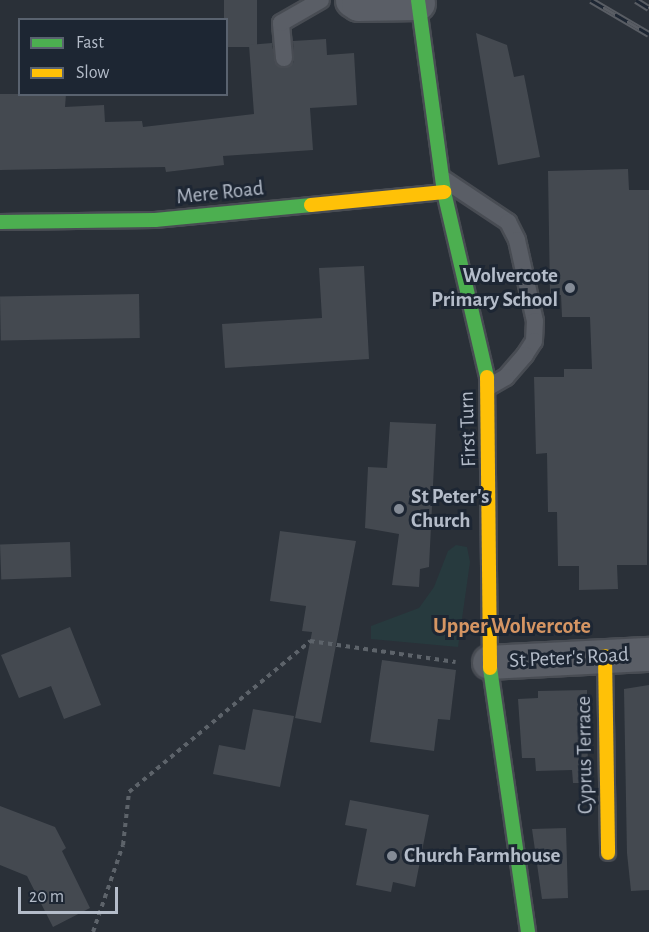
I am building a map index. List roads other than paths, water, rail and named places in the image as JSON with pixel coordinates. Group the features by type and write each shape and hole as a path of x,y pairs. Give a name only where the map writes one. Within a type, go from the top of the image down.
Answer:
{"street":[{"path":"352,0 358,4 418,1"},
{"name":"First Turn","path":"418,1 443,185 489,387 489,662 528,932"},
{"name":"Mere Road","path":"0,222 155,220 443,185"},
{"name":"St Peter's Road","path":"489,662 649,654"},
{"name":"Cyprus Terrace","path":"605,656 608,853"}],"lane":[{"path":"284,58 281,23 321,0"},
{"path":"443,185 508,222 517,240 535,321 534,341 506,377 489,387"}],"railway":[{"path":"591,0 649,34"},
{"path":"636,0 649,8"}],"place":[{"name":"Wolvercote Primary School","path":"570,288"},
{"name":"St Peter's Church","path":"399,509"},
{"name":"Church Farmhouse","path":"392,856"}],"district":[{"name":"Upper Wolvercote","path":"512,627"}]}
